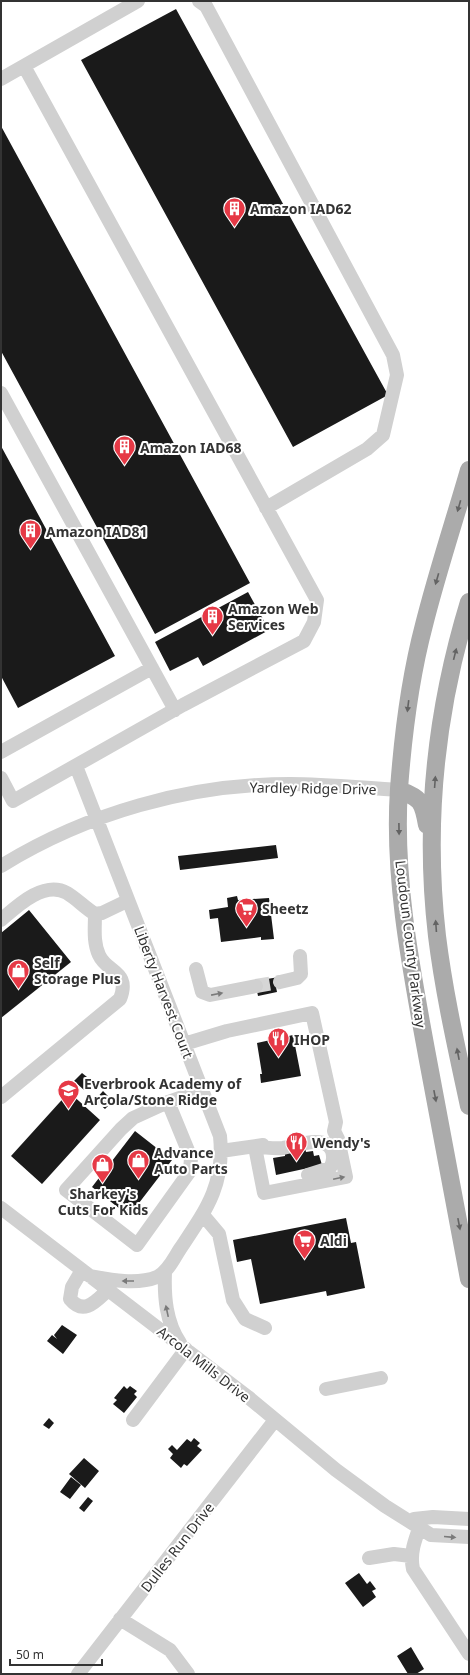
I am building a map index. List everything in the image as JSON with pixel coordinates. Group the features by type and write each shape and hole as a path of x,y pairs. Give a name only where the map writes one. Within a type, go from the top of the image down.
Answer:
{"main road":[{"name":"Loudoun County Parkway","path":"469,470 424,626 410,692 399,790 399,848 402,899 418,1005 469,1278"},
{"name":"Loudoun County Parkway","path":"469,602 450,674 438,743 431,843 437,935 442,970 469,1106"},
{"path":"399,790 414,795 420,801 424,808 431,843"}],"street":[{"path":"1,79 138,1"},
{"path":"199,1 206,6 393,355 397,375 383,435 367,449 266,508"},
{"path":"1,778 13,801 174,710 304,641 314,622 317,600 24,66"},
{"path":"1,393 174,710"},
{"path":"1,752 152,668"},
{"name":"Liberty Harvest Court","path":"76,766 220,1136 221,1151 218,1178 212,1198 203,1215 165,1272"},
{"name":"Yardley Ridge Drive","path":"1,866 62,833 126,809 173,797 235,786 289,784 399,790"},
{"path":"1,920 37,894 47,891 67,893 95,914 102,913 128,901"},
{"path":"1,1097 120,999 123,991 122,982 117,973 100,957 95,946 95,914"},
{"path":"280,982 297,978 301,974 300,956"},
{"path":"196,969 202,992 210,995 256,986"},
{"path":"184,1044 227,1031 312,1013 336,1122 334,1132 338,1139 346,1177 264,1193 255,1147"},
{"path":"168,1102 191,1158 190,1171 137,1245 66,1190 121,1129 133,1118 168,1102 202,1090"},
{"path":"221,1151 255,1147 334,1132"},
{"path":"255,1147 282,1148 315,1142 326,1144 333,1152 332,1164 326,1171 262,1184"},
{"name":"Arcola Mills Drive","path":"1,1208 184,1348 364,1492 407,1519 421,1523 431,1535 469,1537"},
{"path":"203,1215 219,1234 233,1300 245,1319 265,1328"},
{"path":"108,1290 94,1303 82,1307 76,1306 70,1299 72,1287 86,1273 116,1280 145,1280 165,1272 164,1290 168,1312 172,1327 184,1348 132,1420"},
{"path":"326,1389 381,1378"},
{"name":"Dulles Run Drive","path":"78,1674 275,1420"},
{"path":"469,1519 421,1523 411,1556 416,1576 469,1654"},
{"path":"369,1558 394,1554 411,1556"},
{"path":"120,1619 170,1650 188,1674"}],"building":[{"name":"Amazon IAD62","path":"176,9 388,395 293,447 81,60"},
{"name":"Amazon IAD68","path":"1,126 250,583 155,634 1,351"},
{"name":"Amazon IAD81","path":"1,446 115,656 18,708 1,676"},
{"name":"Amazon Web Services","path":"248,592 269,630 203,666 198,657 170,671 155,642"},
{"name":"Sheetz","path":"276,845 278,858 180,870 178,856"},
{"name":"Sheetz","path":"237,896 238,900 269,898 274,939 261,940 261,937 221,942 218,918 210,919 209,910 228,907 227,898"},
{"name":"Self Storage Plus","path":"29,910 71,962 1,1018 1,933"},
{"path":"279,977 276,987 277,992 258,996 255,981"},
{"name":"IHOP","path":"293,1035 301,1076 261,1083 260,1074 262,1074 257,1043"},
{"path":"82,1073 92,1081 84,1090 74,1081"},
{"path":"103,1091 113,1101 105,1109 95,1100"},
{"name":"Everbrook Academy of Arcola/Stone Ridge","path":"69,1092 100,1120 42,1184 11,1156"},
{"path":"135,1131 172,1160 129,1216 92,1187"},
{"name":"Wendy's","path":"305,1147 306,1152 313,1151 314,1156 319,1155 322,1165 276,1175 273,1158 285,1156 285,1152"},
{"name":"Aldi","path":"346,1218 351,1243 356,1242 365,1288 327,1296 326,1291 260,1304 251,1259 237,1262 233,1240"},
{"path":"62,1325 77,1335 63,1354 47,1341 52,1335 57,1339 54,1335"},
{"path":"124,1386 127,1389 130,1386 137,1391 134,1394 137,1397 124,1413 113,1404 117,1400 114,1398"},
{"path":"49,1418 54,1423 49,1429 43,1425"},
{"path":"194,1438 200,1443 197,1446 202,1450 187,1466 184,1464 181,1468 170,1458 173,1454 168,1449 172,1445 177,1450 187,1439 191,1442"},
{"path":"84,1458 99,1471 85,1488 69,1474"},
{"path":"71,1477 81,1485 70,1499 60,1492"},
{"path":"88,1497 93,1501 84,1512 79,1508"},
{"path":"359,1573 367,1584 370,1581 376,1589 372,1591 376,1597 363,1607 345,1583"},
{"path":"411,1647 424,1669 416,1674 408,1674 397,1656"}],"tunnel":[{"path":"256,986 280,982"}],"place":[{"name":"Amazon IAD62","path":"235,228"},
{"name":"Amazon IAD68","path":"125,466"},
{"name":"Amazon IAD81","path":"30,550"},
{"name":"Amazon Web Services","path":"212,636"},
{"name":"Sheetz","path":"246,928"},
{"name":"Self Storage Plus","path":"18,990"},
{"name":"IHOP","path":"279,1058"},
{"name":"Everbrook Academy of Arcola/Stone Ridge","path":"68,1110"},
{"name":"Wendy's","path":"297,1162"},
{"name":"Advance Auto Parts","path":"139,1180"},
{"name":"Sharkey's Cuts For Kids","path":"103,1184"},
{"name":"Aldi","path":"305,1260"}]}
